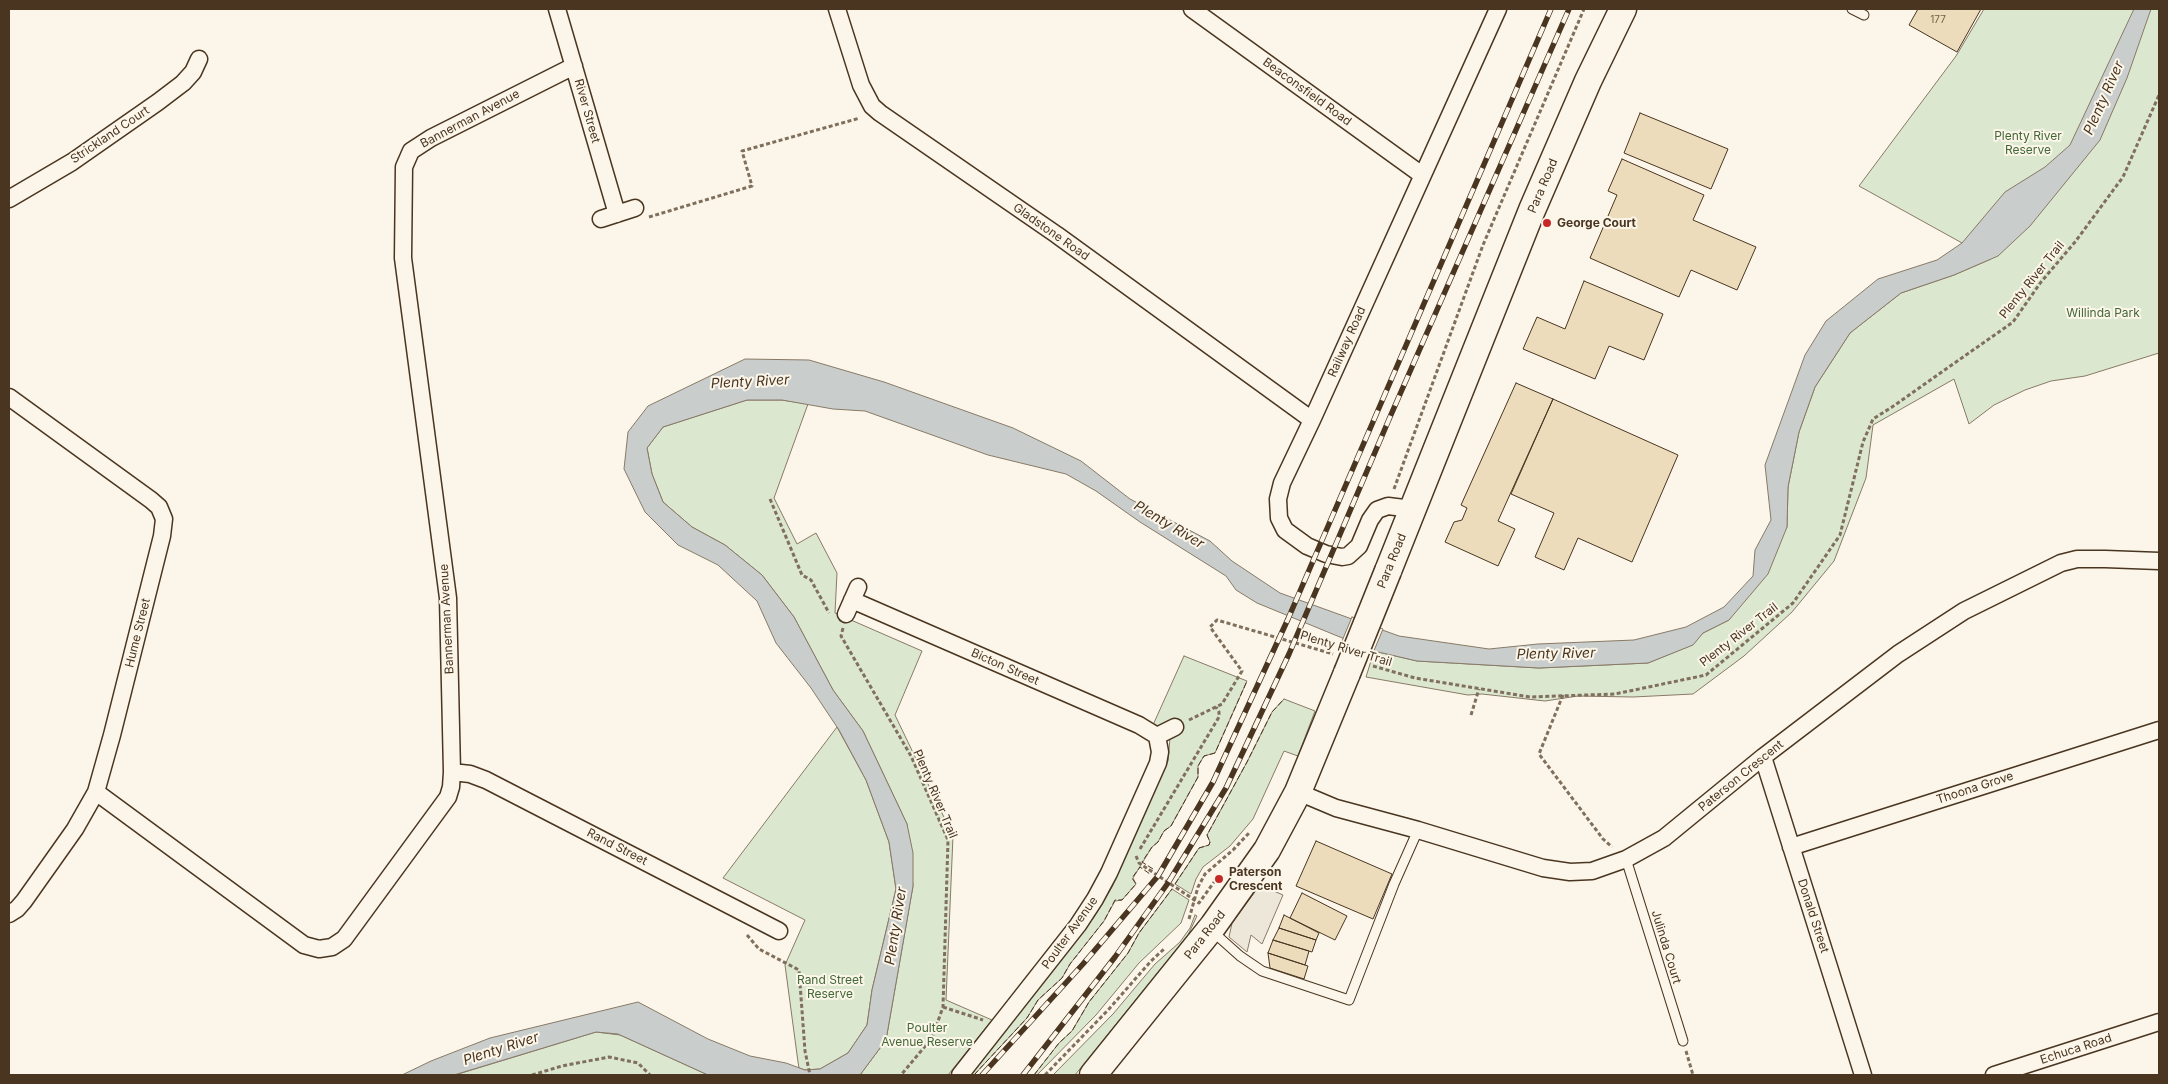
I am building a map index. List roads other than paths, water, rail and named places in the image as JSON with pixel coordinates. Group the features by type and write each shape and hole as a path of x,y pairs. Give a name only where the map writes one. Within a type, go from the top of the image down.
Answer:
{"main road":[{"name":"Para Road","path":"1093,1075 1198,926 1267,850 1298,792 1388,571 1400,508 1588,81 1623,9"}],"street":[{"name":"River Street","path":"557,9 618,214"},
{"name":"Gladstone Road","path":"837,9 861,85 872,106 880,113 1057,235 1312,420"},
{"name":"Beaconsfield Road","path":"1192,9 1422,175"},
{"name":"Railway Road","path":"1400,508 1377,510 1373,514 1359,546 1348,556 1342,557 1326,554 1307,546 1285,530 1279,518 1279,491 1498,9"},
{"name":"Strickland Court","path":"9,200 72,162 158,102 183,83 193,72 200,59"},
{"name":"Bannerman Avenue","path":"96,792 304,945 319,950 332,948 344,939 448,797 451,788 452,772 448,598 403,258 404,167 411,151 431,138 574,66"},
{"path":"601,219 618,214 642,212"},
{"name":"Hume Street","path":"9,397 152,500 159,508 164,520 162,536 96,792 75,829 24,901 9,914"},
{"name":"Paterson Crescent","path":"1298,792 1336,808 1418,830 1542,868 1570,872 1592,871 1626,859 1664,838 1763,757 1933,629 1964,610 2061,563 2077,559 2159,561"},
{"name":"Bicton Street","path":"852,600 1139,725 1157,736"},
{"path":"1157,736 1175,727"},
{"name":"Thoona Grove","path":"1791,847 2159,730"},
{"name":"Poulter Avenue","path":"960,1075 1078,925 1109,874 1158,763 1160,752 1157,736"},
{"name":"Donald Street","path":"1763,757 1863,1075"},
{"name":"Rand Street","path":"452,772 470,774 486,780 780,931"},
{"name":"Echuca Road","path":"1994,1075 2159,1022"}],"lane":[{"path":"1852,9 1864,15"},
{"path":"1198,926 1262,971 1349,1000 1394,884 1418,830"},
{"name":"Julinda Court","path":"1626,859 1683,1041"}],"water":[{"name":"Plenty River","path":"2134,9 2151,9 2127,78 2100,140 2030,226 1998,256 1954,275 1901,293 1850,333 1815,387 1799,432 1788,487 1787,527 1768,574 1729,620 1703,633 1693,645 1648,663 1539,668 1417,661 1374,651 1257,603 1236,590 1226,576 1140,522 1096,491 1066,474 988,455 865,411 833,409 782,400 747,400 663,427 647,448 652,474 663,502 692,527 725,545 762,575 794,617 833,690 863,731 907,824 913,853 913,886 886,1040 860,1075 708,1075 618,1034 596,1032 454,1075 402,1075 431,1061 490,1038 638,1002 708,1039 750,1056 786,1063 805,1070 820,1069 848,1053 867,1025 872,990 896,889 889,842 866,780 839,730 811,688 776,643 757,601 718,565 678,545 645,512 624,469 628,432 648,406 745,359 809,360 884,382 1013,428 1081,461 1130,499 1210,541 1232,561 1280,593 1399,636 1489,649 1538,644 1634,640 1686,627 1724,607 1753,576 1755,550 1771,520 1765,465 1805,355 1826,321 1878,279 1937,260 1962,243 2005,192 2045,167 2070,145"}],"railway":[{"path":"982,1075 1083,964 1158,876 1213,782 1288,619 1551,9"},
{"path":"1023,1075 1115,957 1168,883 1226,788 1289,654 1390,417 1569,9"}],"place":[{"name":"George Court","path":"1547,223"},
{"name":"Paterson Crescent","path":"1219,879"}],"park label":[{"name":"Plenty River Reserve","path":"2028,143"},
{"name":"Willinda Park","path":"2103,313"},
{"name":"Rand Street Reserve","path":"830,987"},
{"name":"Poulter Avenue Reserve","path":"927,1035"}]}
